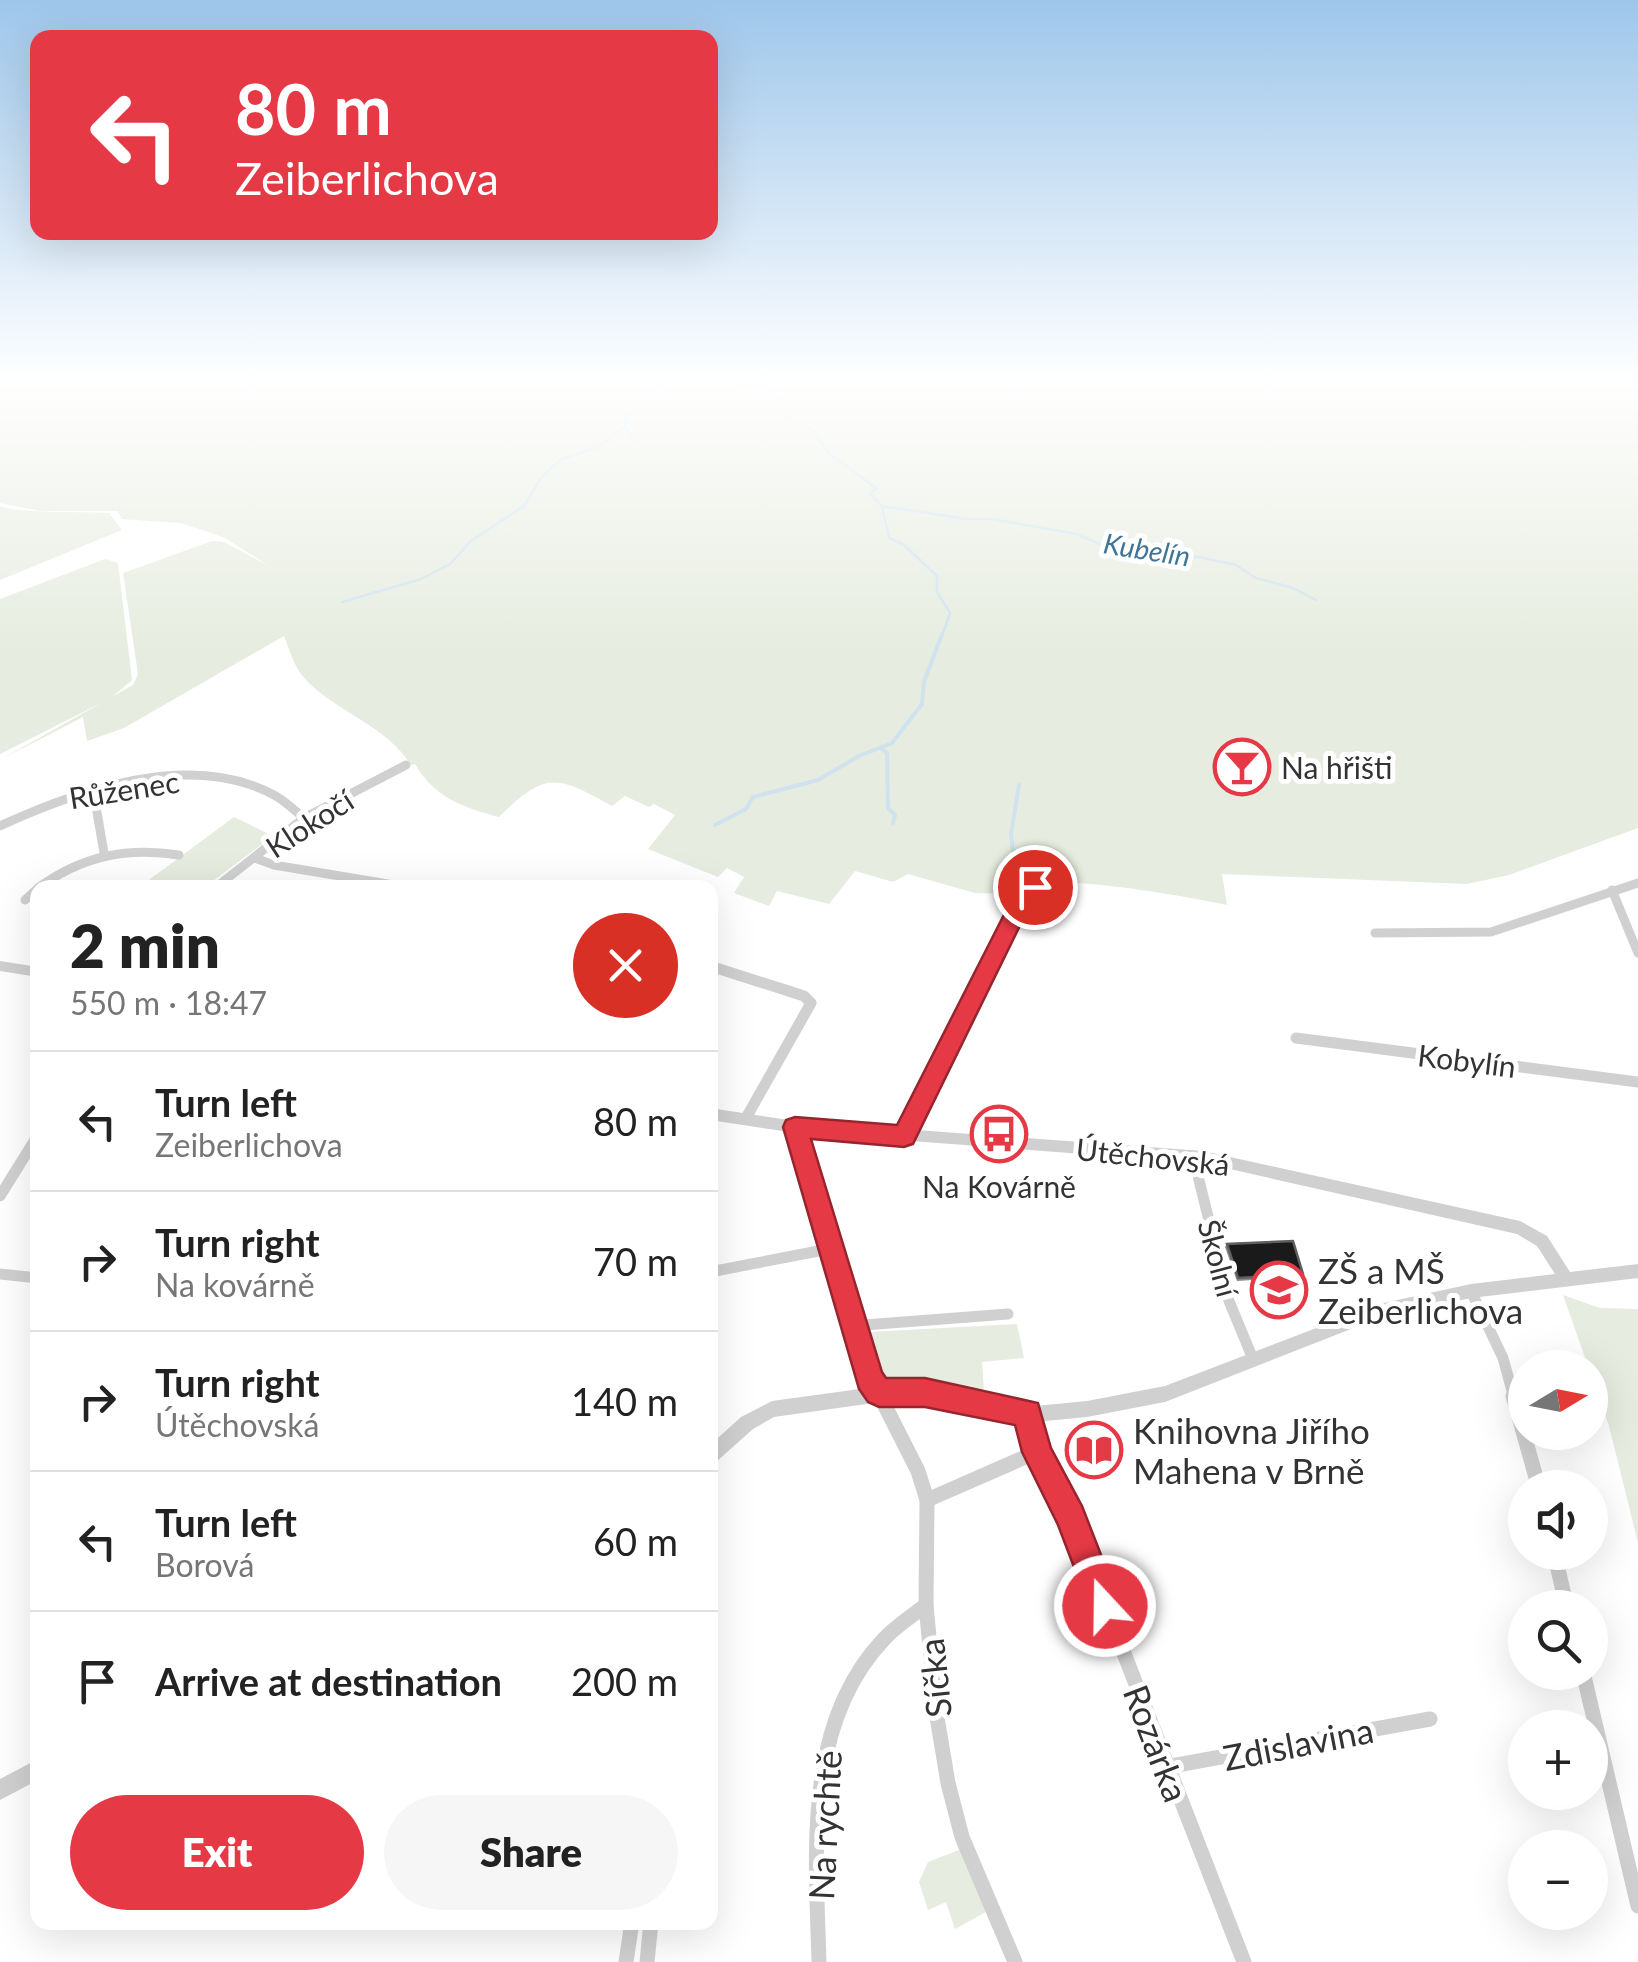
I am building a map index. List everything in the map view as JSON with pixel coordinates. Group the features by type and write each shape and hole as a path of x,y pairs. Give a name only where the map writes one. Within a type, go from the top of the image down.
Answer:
{"street":[{"name":"Klokočí","path":"226,880 304,818 406,765"},
{"name":"Růženec","path":"0,826 43,804 148,778 214,779 263,791 294,807 304,818"},
{"path":"93,789 104,853"},
{"path":"49,880 62,870 104,853 141,850 180,855"},
{"path":"255,858 370,880"},
{"path":"1375,933 1492,932 1638,882"},
{"path":"904,1136 1023,897 1035,887"},
{"path":"1612,890 1638,953"},
{"path":"25,900 30,895"},
{"path":"0,966 30,971"},
{"path":"718,969 804,996 811,1004 746,1118"},
{"name":"Kobylín","path":"1296,1038 1638,1082"},
{"name":"Útěchovská","path":"718,1115 795,1127 1192,1156 1520,1228 1542,1241 1566,1279"},
{"path":"795,1127 851,1326 870,1379 879,1392"},
{"path":"0,1196 30,1148"},
{"name":"Školní","path":"1192,1156 1229,1301 1253,1358"},
{"path":"718,1270 828,1249"},
{"path":"718,1449 772,1409 879,1392 925,1392 1027,1413 1057,1414 1165,1394 1379,1311 1472,1291 1638,1271"},
{"path":"0,1274 30,1277"},
{"path":"1472,1291 1502,1358 1534,1470"},
{"path":"851,1326 1008,1314"},
{"name":"Síčka","path":"879,1392 918,1471 926,1500 926,1604 936,1710 948,1783 962,1837 1015,1962"},
{"name":"Rozárka","path":"1027,1413 1037,1452 1071,1517 1244,1962"},
{"path":"926,1500 1037,1452"},
{"name":"Na rychtě","path":"818,1962 820,1795 831,1724 839,1703 882,1639 896,1624 926,1604"},
{"path":"1586,1690 1638,1906"},
{"name":"Zdislavina","path":"1166,1768 1430,1718"},
{"path":"0,1790 30,1773"},
{"path":"626,1962 631,1930"},
{"path":"647,1962 650,1930"}],"shaded area":[{"path":"0,475 1638,475 1638,828 1509,875 1467,884 1222,874 1227,905 1127,888 1051,881 1025,880 1017,894 975,893 908,874 893,882 855,871 829,904 777,891 769,906 734,893 744,877 727,868 718,877 648,849 675,815 654,804 649,807 625,796 612,806 577,788 552,783 529,792 499,817 451,800 431,785 388,739 317,691 295,664 284,636 124,728 87,741 83,717 0,760 133,685 138,674 123,573 212,541 224,542 269,566 225,538 180,523 122,519 117,511 40,511 0,503"},
{"path":"0,507 109,513 122,530 0,580"},
{"path":"105,559 118,563 132,680 111,698 0,754 0,599"},
{"path":"234,817 273,836 214,880 149,880"},
{"path":"1563,1295 1600,1308 1638,1309 1638,1543 1608,1423 1608,1350 1582,1350"},
{"path":"1017,1324 1024,1358 982,1362 984,1391 945,1382 884,1378 868,1332"},
{"path":"959,1850 986,1912 955,1929 946,1902 928,1910 919,1882 928,1862"}],"building":[{"path":"1233,750 1263,763 1256,771 1226,757"},
{"path":"1293,1241 1303,1274 1238,1278 1227,1244"}],"waterway":[{"path":"342,602 421,579 450,564 471,541 524,506 545,475"},
{"name":"Kubelín","path":"858,475 876,488 870,494 882,506"},
{"name":"Kubelín","path":"882,506 966,519 992,519 1076,534 1114,550 1175,552 1236,565 1256,578 1293,588 1316,600"},
{"path":"882,506 889,538 903,544 937,576 937,592 950,613 942,636"},
{"path":"715,825 746,809 753,797 818,780 859,756 892,743 922,704 924,682 942,634"},
{"path":"882,749 887,753 888,808 895,815 893,823"},
{"path":"1015,870 1011,834 1019,785"}],"place":[{"name":"Na hřišti","path":"1242,767"},
{"name":"Na Kovárně","path":"999,1134"},
{"name":"ZŠ a MŠ Zeiberlichova","path":"1279,1290"},
{"name":"Knihovna Jiřího Mahena v Brně","path":"1094,1450"}],"route":[{"path":"1035,887 1023,897 904,1136 795,1127 851,1326 870,1379 879,1392 925,1392 1027,1413 1037,1452 1071,1517 1105,1606"}]}
